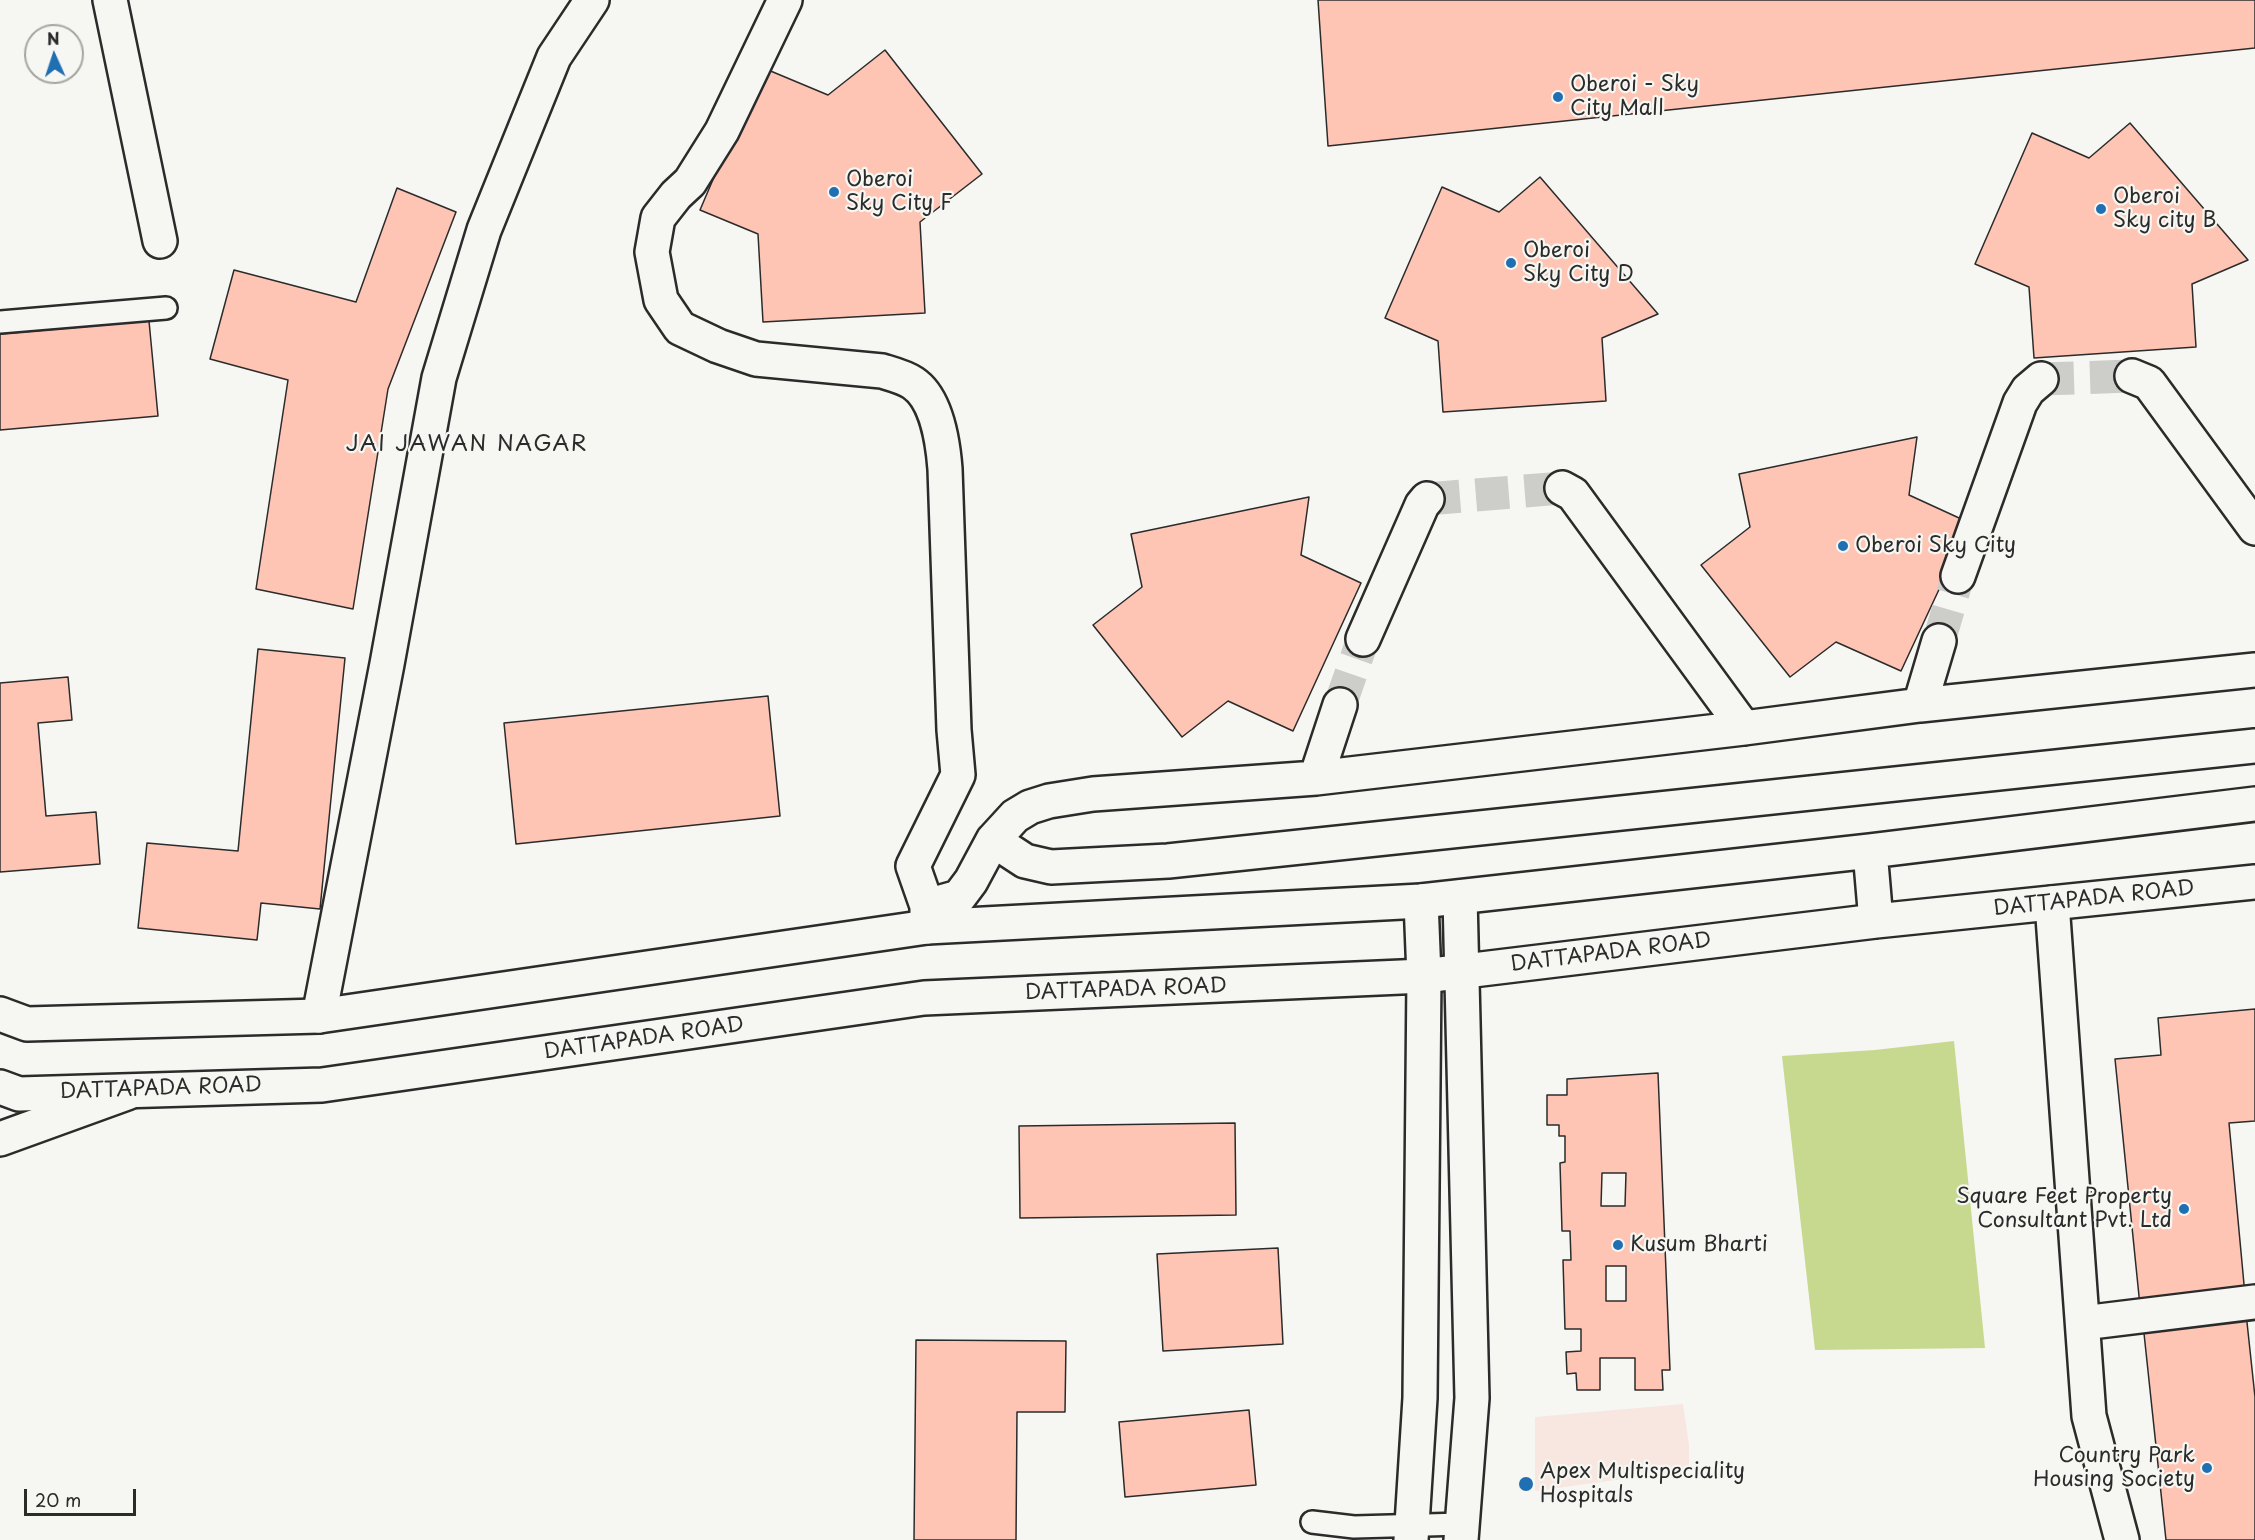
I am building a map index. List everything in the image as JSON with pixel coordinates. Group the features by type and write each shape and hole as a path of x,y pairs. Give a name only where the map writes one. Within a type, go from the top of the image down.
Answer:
{"street":[{"path":"110,0 160,241"},
{"path":"319,1016 439,378 484,230 554,57 592,0"},
{"path":"785,0 722,131 690,182 657,218 652,252 661,300 680,328 718,346 756,359 882,371 915,383 930,404 942,434 945,469 954,730 958,775 913,866 927,917"},
{"path":"2132,376 2149,383 2255,528"},
{"path":"1958,576 2020,403 2028,390 2041,379"},
{"path":"1562,488 1573,494 1580,502 1744,728"},
{"path":"1363,639 1422,505 1427,499"},
{"path":"1920,705 1940,641"},
{"path":"927,917 959,897 971,881 993,840 1015,816 1030,807 1049,801 1093,794 1316,778 1920,705 2255,670"},
{"path":"1316,778 1340,705"},
{"path":"993,840 1025,861 1051,867 1168,861 2255,746"},
{"path":"0,1014 27,1023 319,1016 927,917 1421,901 1870,851 2255,804"},
{"path":"1870,851 1876,921"},
{"name":"DATTAPADA ROAD","path":"0,1087 19,1094 322,1085 924,998 1424,976 1876,921 2255,882"},
{"path":"1460,897 1472,1398 1461,1532"},
{"path":"1411,1533 1420,1398 1424,976 1421,901"},
{"path":"2052,903 2089,1416 2122,1540"},
{"path":"0,1139 137,1090"},
{"path":"2083,1323 2255,1302"},
{"path":"1420,1398 1472,1398"}],"lane":[{"path":"0,322 166,308"},
{"path":"1312,1522 1411,1533 1461,1532"}],"shaded area":[{"path":"1683,1404 1689,1445 1689,1470 1535,1491 1535,1417"}],"green space":[{"path":"1954,1041 1985,1348 1815,1350 1782,1056 1875,1050"}],"building":[{"name":"Oberoi - Sky City Mall","path":"1318,0 2255,0 2255,48 1328,146"},
{"name":"Oberoi Sky City F","path":"885,50 982,174 920,222 925,313 763,322 758,234 700,210 761,67 828,95"},
{"name":"Oberoi Sky city B","path":"2130,123 2248,260 2192,284 2196,347 2034,358 2029,287 1975,264 2032,133 2089,158"},
{"name":"Oberoi Sky City D","path":"1540,177 1658,314 1602,338 1606,401 1443,412 1438,341 1385,318 1442,187 1499,212"},
{"path":"397,188 456,212 388,389 353,609 256,589 288,380 210,359 234,270 356,302"},
{"path":"149,321 158,416 0,430 0,334"},
{"name":"Oberoi Sky City","path":"1917,437 1909,495 1970,523 1901,671 1836,642 1790,677 1701,565 1750,527 1739,474"},
{"path":"1309,497 1301,555 1361,583 1293,731 1228,701 1182,737 1093,625 1142,587 1131,534"},
{"path":"258,649 345,658 320,909 261,903 257,940 138,928 147,843 238,851"},
{"path":"68,677 72,720 38,723 46,816 96,812 100,864 0,872 0,683"},
{"path":"768,696 780,816 516,844 504,723"},
{"name":"Square Feet Property Consultant Pvt. Ltd","path":"2255,1009 2255,1121 2229,1123 2245,1295 2140,1306 2115,1059 2161,1055 2158,1018"},
{"name":"Kusum Bharti","path":"1658,1073 1670,1370 1662,1370 1663,1390 1635,1390 1635,1358 1600,1358 1600,1390 1577,1390 1576,1373 1567,1374 1566,1352 1581,1351 1581,1329 1565,1329 1563,1260 1571,1260 1570,1231 1562,1231 1560,1163 1565,1162 1565,1136 1559,1136 1559,1125 1547,1125 1547,1095 1567,1095 1567,1079","holes":["1602,1173 1626,1173 1625,1206 1601,1206","1606,1266 1626,1266 1626,1301 1606,1301"]},
{"path":"1235,1123 1236,1215 1020,1218 1019,1126"},
{"path":"1278,1248 1283,1344 1163,1351 1157,1254"},
{"name":"Country Park Housing Society","path":"2246,1313 2255,1397 2255,1540 2166,1540 2143,1324"},
{"path":"916,1340 1066,1341 1065,1412 1017,1412 1016,1540 914,1540"},
{"path":"1249,1410 1256,1485 1125,1497 1119,1422"}],"tunnel":[{"path":"2041,379 2132,376"},
{"path":"1427,499 1562,488"},
{"path":"1939,641 1958,576"},
{"path":"1340,705 1363,639"}],"place":[{"name":"Oberoi - Sky City Mall","path":"1558,97"},
{"name":"Oberoi Sky City F","path":"834,192"},
{"name":"Oberoi Sky city B","path":"2101,209"},
{"name":"Oberoi Sky City D","path":"1511,263"},
{"name":"Oberoi Sky City","path":"1843,546"},
{"name":"Square Feet Property Consultant Pvt. Ltd","path":"2184,1209"},
{"name":"Kusum Bharti","path":"1618,1245"},
{"name":"Country Park Housing Society","path":"2207,1468"},
{"name":"Apex Multispeciality Hospitals","path":"1526,1484"}],"district":[{"name":"JAI JAWAN NAGAR","path":"467,445"}]}
